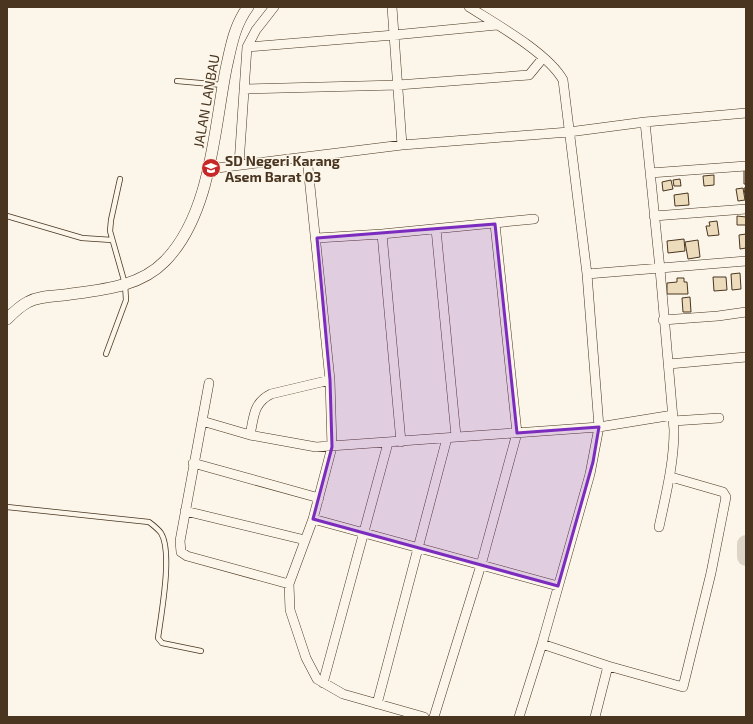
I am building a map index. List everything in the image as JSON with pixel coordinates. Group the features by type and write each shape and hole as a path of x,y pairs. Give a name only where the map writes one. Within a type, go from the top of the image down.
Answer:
{"street":[{"name":"JALAN LANBAU","path":"7,319 28,302 43,297 102,290 126,284 149,274 167,259 188,227 198,205 209,168 223,85 234,33 242,15 248,7"},
{"path":"239,164 247,47 256,30 274,7"},
{"path":"392,7 402,145"},
{"path":"469,7 543,58 558,71 563,80 587,274 599,427 590,474 542,644 519,717"},
{"path":"247,47 394,36 497,25"},
{"path":"244,89 398,85 529,75 543,58"},
{"path":"209,168 402,145 569,132 645,122 746,113"},
{"path":"645,122 673,418 674,450 671,477 659,527"},
{"path":"307,157 317,238 330,380 332,447 313,519 289,584 290,610 301,644 316,678 343,694 424,717"},
{"path":"650,173 746,166"},
{"path":"654,216 746,209"},
{"path":"317,238 382,234 534,219"},
{"path":"434,717 481,565 517,434 495,224"},
{"path":"377,704 417,548 451,437 436,229"},
{"path":"382,234 401,442"},
{"path":"587,274 746,261"},
{"path":"664,320 718,316 746,312"},
{"path":"669,364 746,357"},
{"path":"250,435 254,412 259,401 264,397 330,380"},
{"path":"209,383 179,547 183,554 289,584"},
{"path":"202,421 250,435 298,445 332,447 451,437 517,434 599,427 673,418 719,418"},
{"path":"323,683 365,533 388,443"},
{"path":"193,464 319,498"},
{"path":"542,644 608,666 679,687 683,687 685,685 726,497 723,492 671,477"},
{"path":"185,511 305,540"},
{"path":"313,519 558,586"},
{"path":"595,717 608,666"}],"lane":[{"path":"178,81 223,85"},
{"path":"106,354 126,300 126,284 112,240 111,220 120,178"},
{"path":"7,216 82,238 112,240"},
{"path":"7,507 145,521 154,526 161,533 163,539 166,570 165,595 158,638 162,643 201,650"}],"highlighted area":[{"path":"495,224 517,433 599,427 593,462 558,586 313,519 332,447 330,380 317,238"}],"building":[{"path":"744,170 746,170 746,184 744,184"},
{"path":"714,175 714,185 704,186 703,176"},
{"path":"680,179 681,186 674,186 673,180"},
{"path":"671,180 673,189 663,191 662,182"},
{"path":"743,188 745,200 738,201 736,189"},
{"path":"744,188 746,188 746,202"},
{"path":"688,193 689,205 675,206 674,195"},
{"path":"737,216 746,217 746,225 737,225"},
{"path":"717,221 719,235 708,236 706,226 710,226 709,222"},
{"path":"746,234 746,248 740,249 739,235"},
{"path":"684,239 685,251 668,253 667,241"},
{"path":"698,240 700,257 688,259 685,242"},
{"path":"740,273 741,289 732,290 731,274"},
{"path":"713,277 726,277 727,290 714,291"},
{"path":"677,278 684,278 684,282 687,282 688,294 667,294 667,283 677,282"},
{"path":"690,297 691,312 683,312 682,298"}],"waterway":[{"path":"746,544 746,557"}],"place":[{"name":"SD Negeri Karang Asem Barat 03","path":"211,168"}]}
